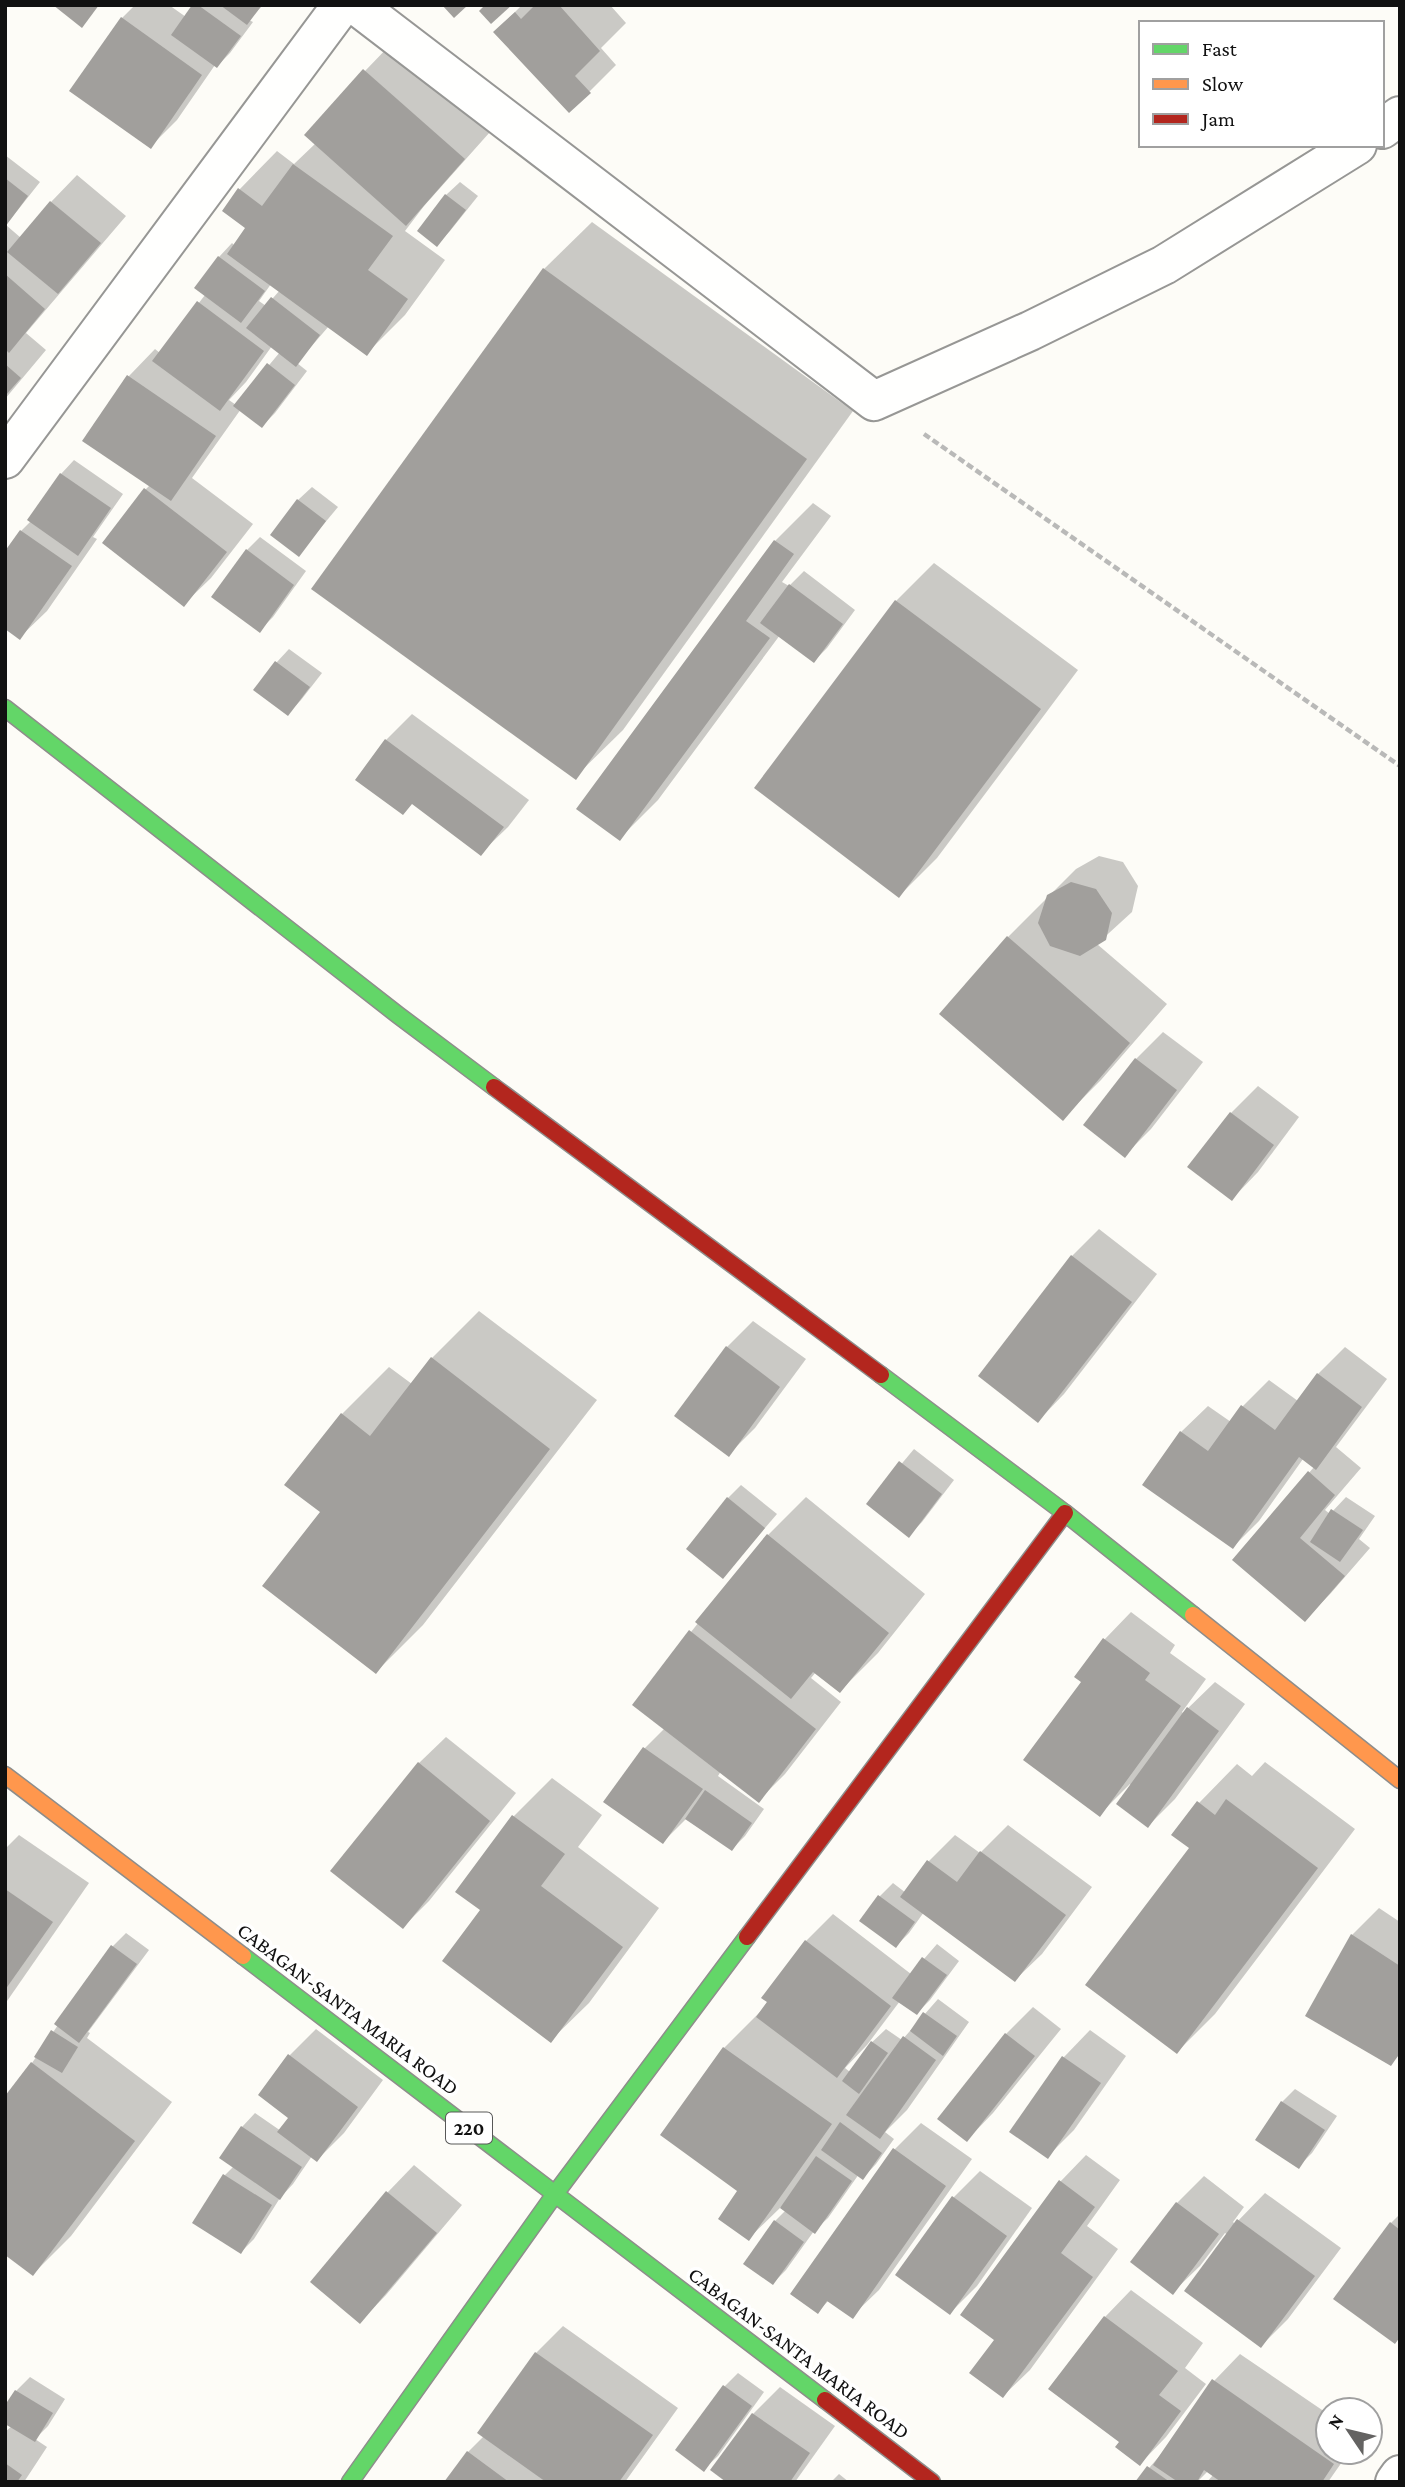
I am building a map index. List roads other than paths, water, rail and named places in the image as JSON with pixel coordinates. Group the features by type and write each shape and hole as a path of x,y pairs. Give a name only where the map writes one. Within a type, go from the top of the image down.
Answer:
{"street":[{"path":"5,460 342,5"},
{"path":"356,5 874,401 1030,331 1164,265 1354,147"},
{"path":"1384,128 1400,116"},
{"path":"5,708 398,1015 1065,1513 1400,1780"},
{"path":"350,2482 555,2194 1065,1513"},
{"name":"CABAGAN-SANTA MARIA ROAD","path":"5,1775 932,2482"},
{"path":"1395,2482 1400,2475"}]}
